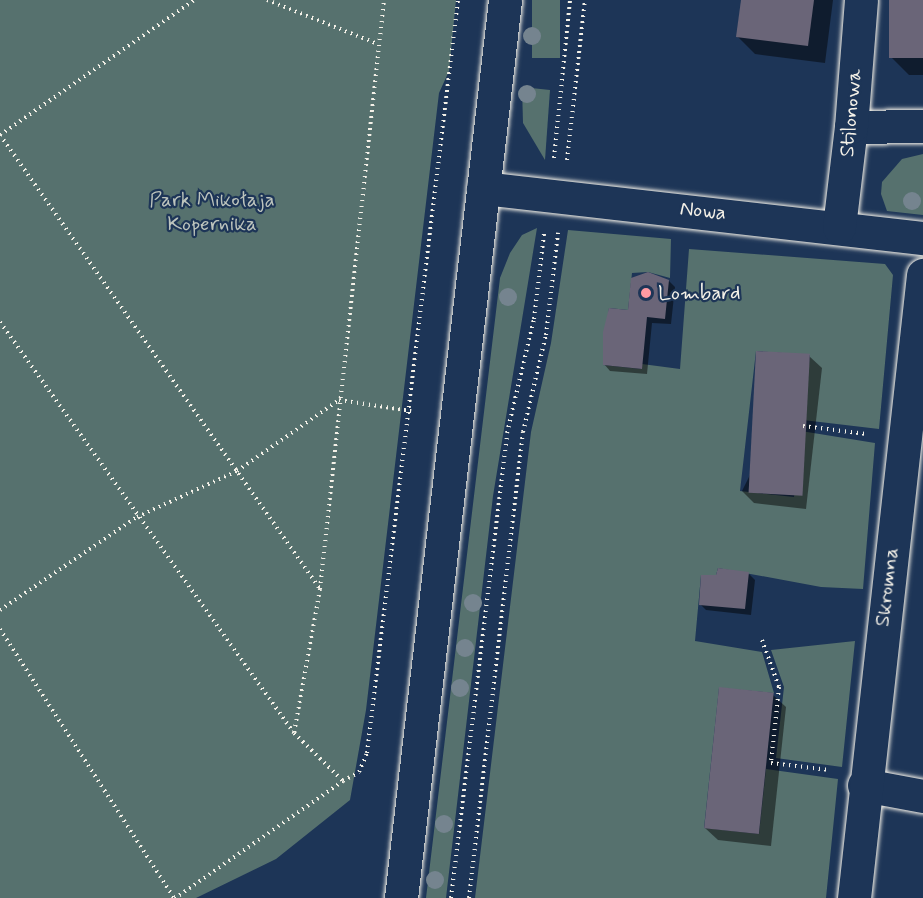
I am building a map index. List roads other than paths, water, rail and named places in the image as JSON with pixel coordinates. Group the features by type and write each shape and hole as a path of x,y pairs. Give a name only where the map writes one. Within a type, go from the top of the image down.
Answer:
{"street":[{"path":"401,898 505,0"},
{"name":"Stilonowa","path":"839,227 851,127 861,0"},
{"path":"851,127 923,126"},
{"name":"Nowa","path":"483,188 923,238"},
{"name":"Skromna","path":"854,898 852,778 923,275"},
{"path":"852,778 923,796"}],"place":[{"name":"Lombard","path":"646,293"}],"park label":[{"name":"Park Mikołaja Kopernika","path":"212,212"}]}
